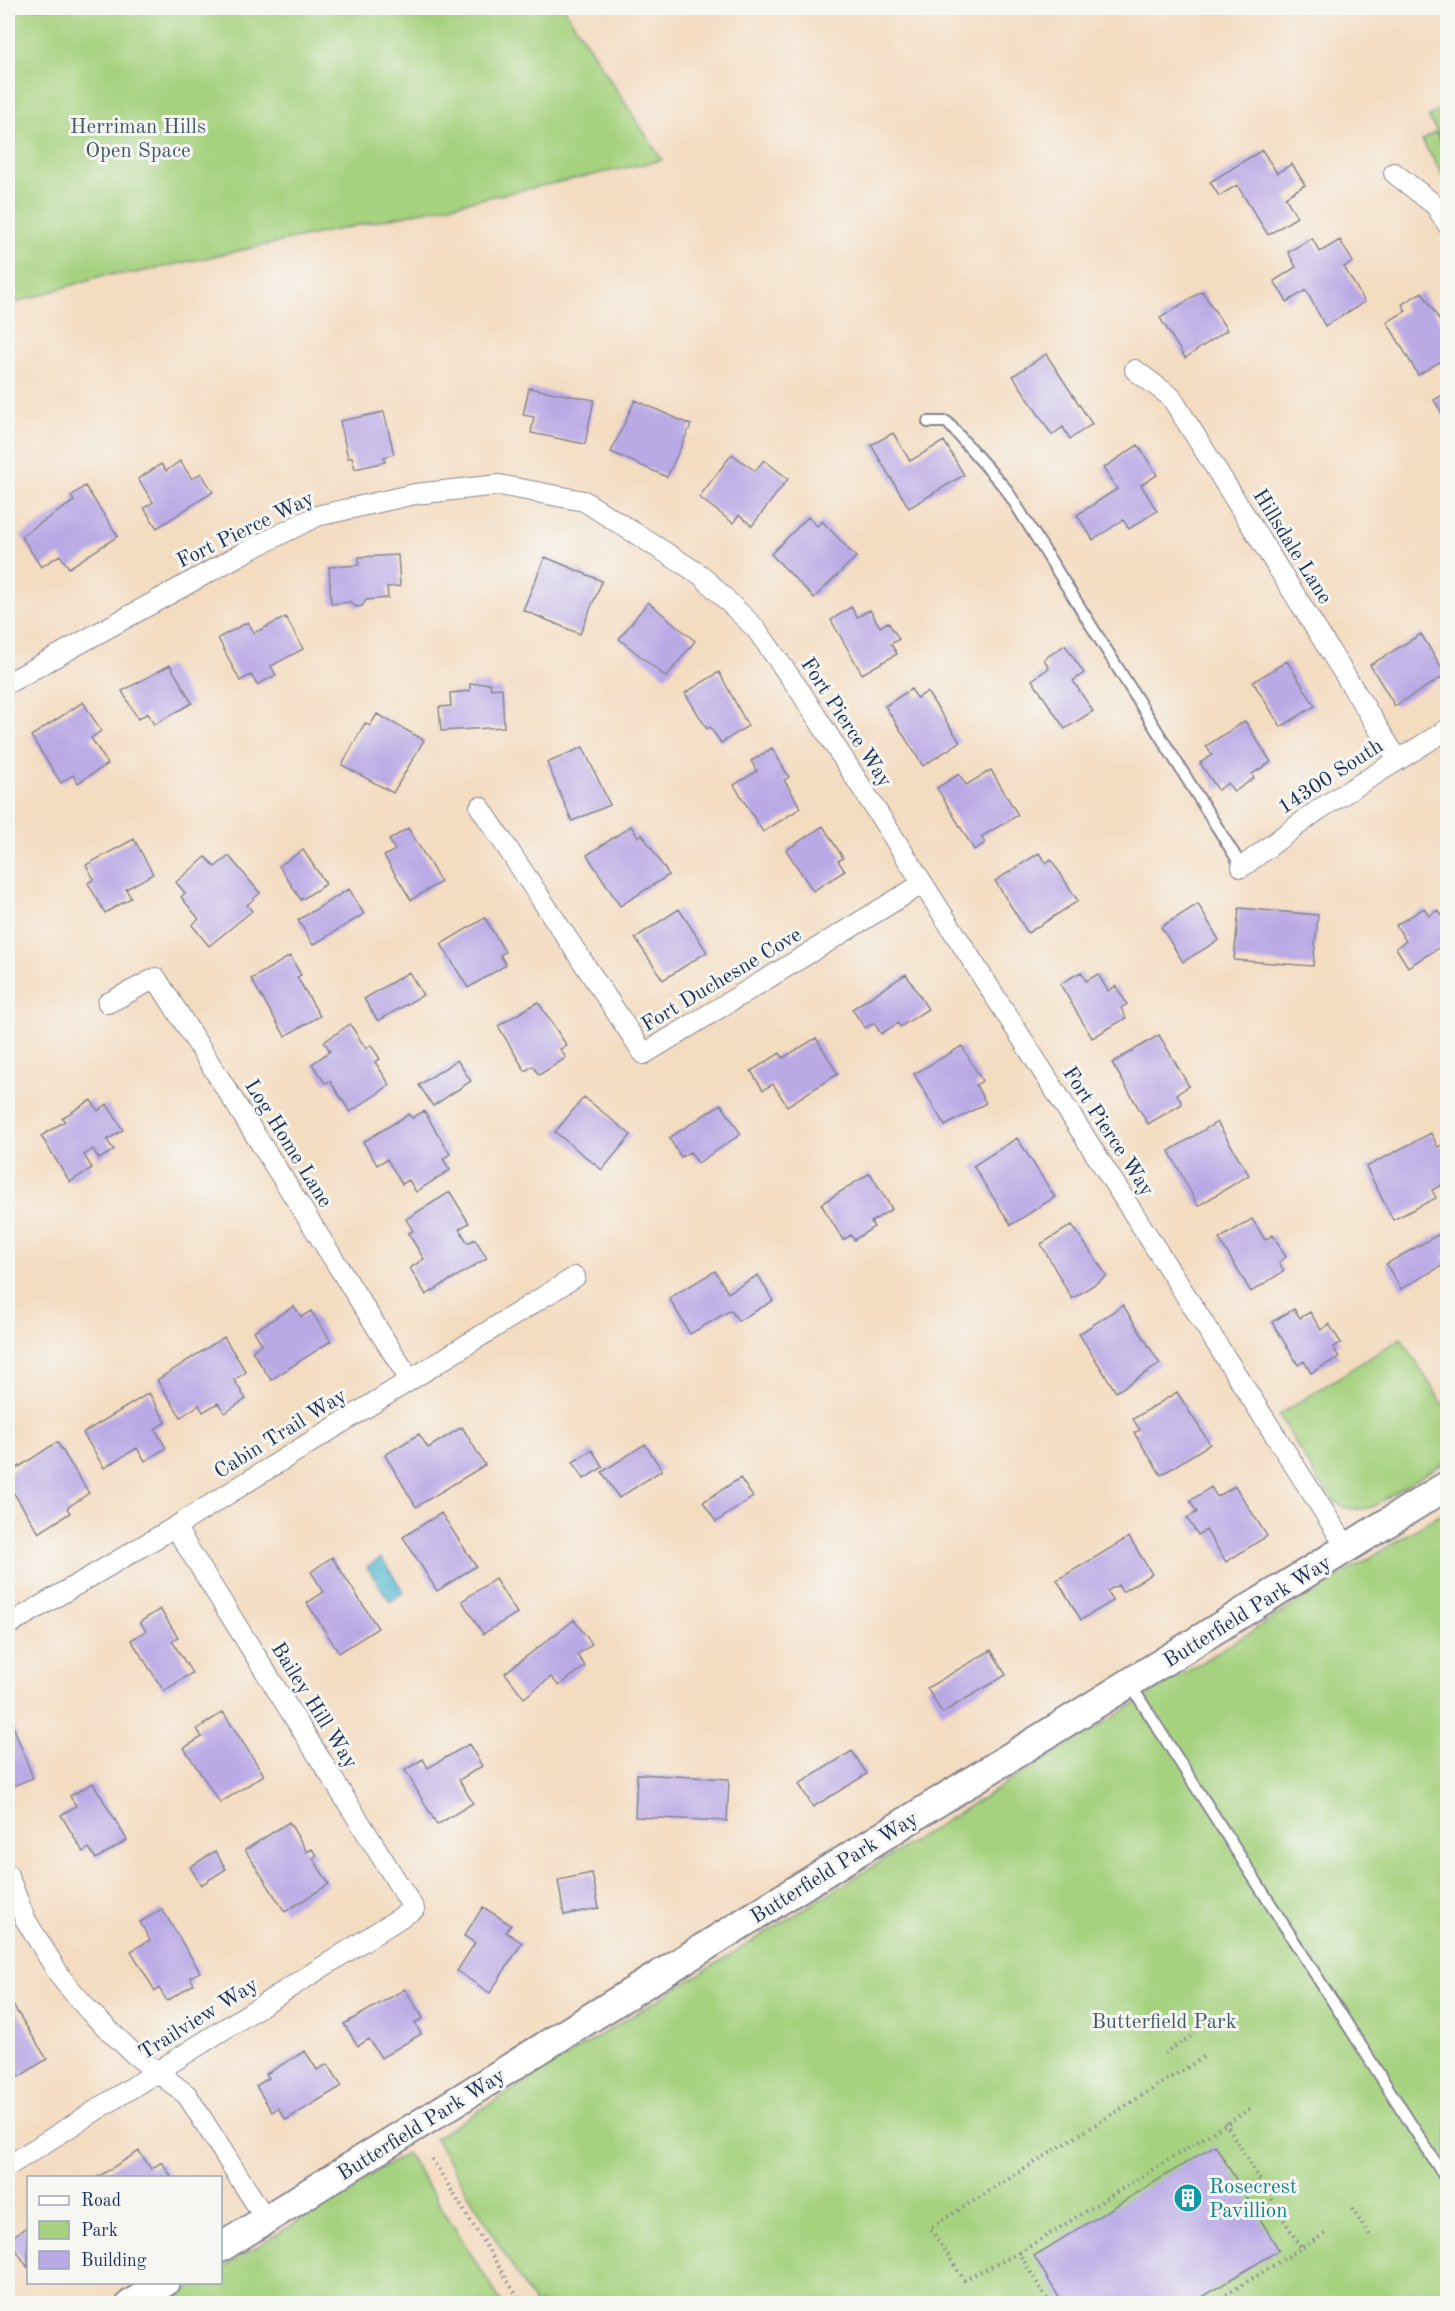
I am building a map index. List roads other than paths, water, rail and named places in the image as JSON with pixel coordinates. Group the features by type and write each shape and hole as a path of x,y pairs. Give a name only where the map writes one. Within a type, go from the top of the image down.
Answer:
{"street":[{"path":"1394,173 1436,205 1448,225"},
{"name":"Hillsdale Lane","path":"1135,370 1171,397 1398,760"},
{"name":"Fort Pierce Way","path":"8,683 245,552 317,516 416,494 499,485 584,501 701,575 756,629 800,691 1347,1548"},
{"name":"14300 South","path":"1242,867 1318,810 1448,729"},
{"name":"Fort Duchesne Cove","path":"480,807 644,1054 922,884"},
{"name":"Log Home Lane","path":"108,1003 156,978 410,1380"},
{"name":"Cabin Trail Way","path":"8,1625 175,1527 575,1277"},
{"name":"Butterfield Park Way","path":"222,2247 1448,1485"},
{"name":"Bailey Hill Way","path":"175,1527 414,1909"},
{"path":"8,1875 25,1919 62,1979 126,2047 187,2095 266,2220"},
{"name":"Trailview Way","path":"8,2166 414,1909"},
{"path":"131,2304 163,2284"}],"lane":[{"path":"928,422 947,422 1006,489 1242,867"},
{"path":"1130,1683 1448,2182"}],"water":[{"path":"381,1558 404,1592 390,1602 367,1567"}],"place":[{"name":"Rosecrest Pavillion","path":"1188,2198"}],"park label":[{"name":"Herriman Hills Open Space","path":"138,138"},
{"name":"Butterfield Park","path":"1164,2021"}]}
